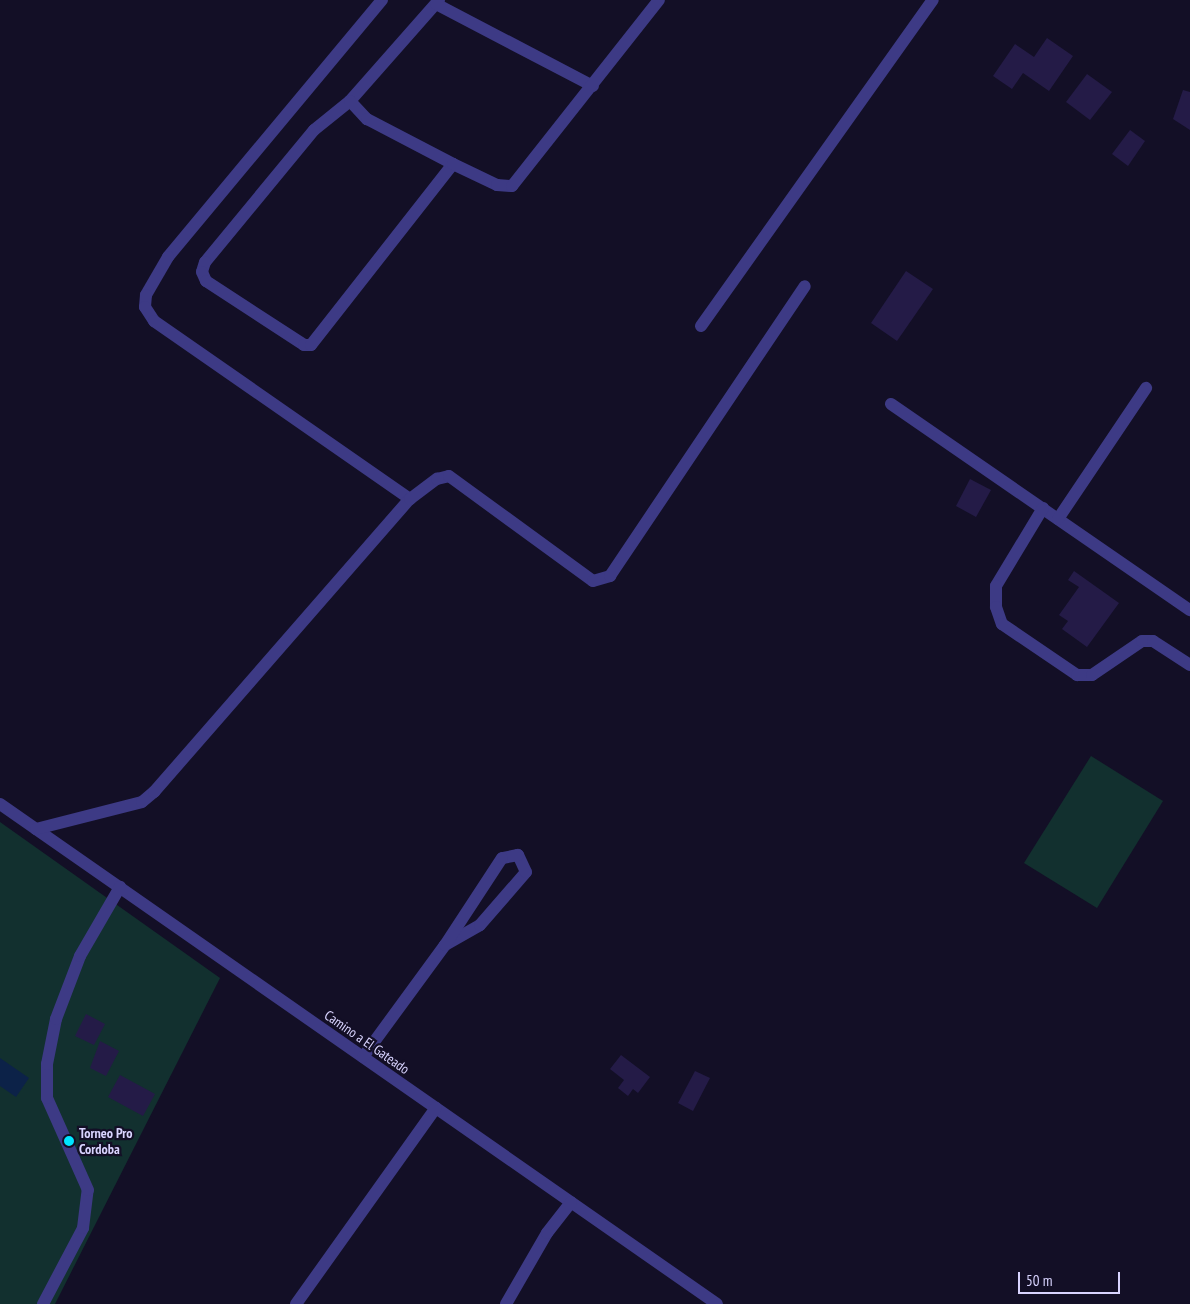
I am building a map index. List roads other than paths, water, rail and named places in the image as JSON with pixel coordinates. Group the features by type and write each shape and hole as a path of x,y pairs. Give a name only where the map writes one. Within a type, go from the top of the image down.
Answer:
{"street":[{"path":"382,0 168,257 146,295 146,307 154,321 410,499"},
{"path":"350,102 368,119 453,164 497,185 512,186 593,86 659,0"},
{"path":"701,326 933,0"},
{"path":"453,164 311,344 304,345 206,281 202,272 205,262 314,130 350,102 438,2 593,86"},
{"path":"36,829 142,802 154,792 410,499 436,479 450,476 593,581 604,580 805,286"},
{"path":"1058,519 1146,388"},
{"path":"891,404 1190,610"},
{"path":"1043,508 996,586 996,607 1002,624 1077,675 1092,675 1142,641 1154,641 1190,665"},
{"name":"Camino a El Gateado","path":"0,804 717,1304"},
{"path":"363,1057 445,946 502,858 518,854 526,872 480,925 445,946"},
{"path":"43,1304 83,1228 88,1190 47,1098 47,1064 56,1019 80,956 120,887"},
{"path":"296,1304 436,1108"},
{"path":"506,1304 547,1233 572,1202"}],"water":[{"path":"0,1058 29,1078 16,1097 0,1086"}],"place":[{"name":"Torneo Pro Cordoba","path":"69,1141"}]}
